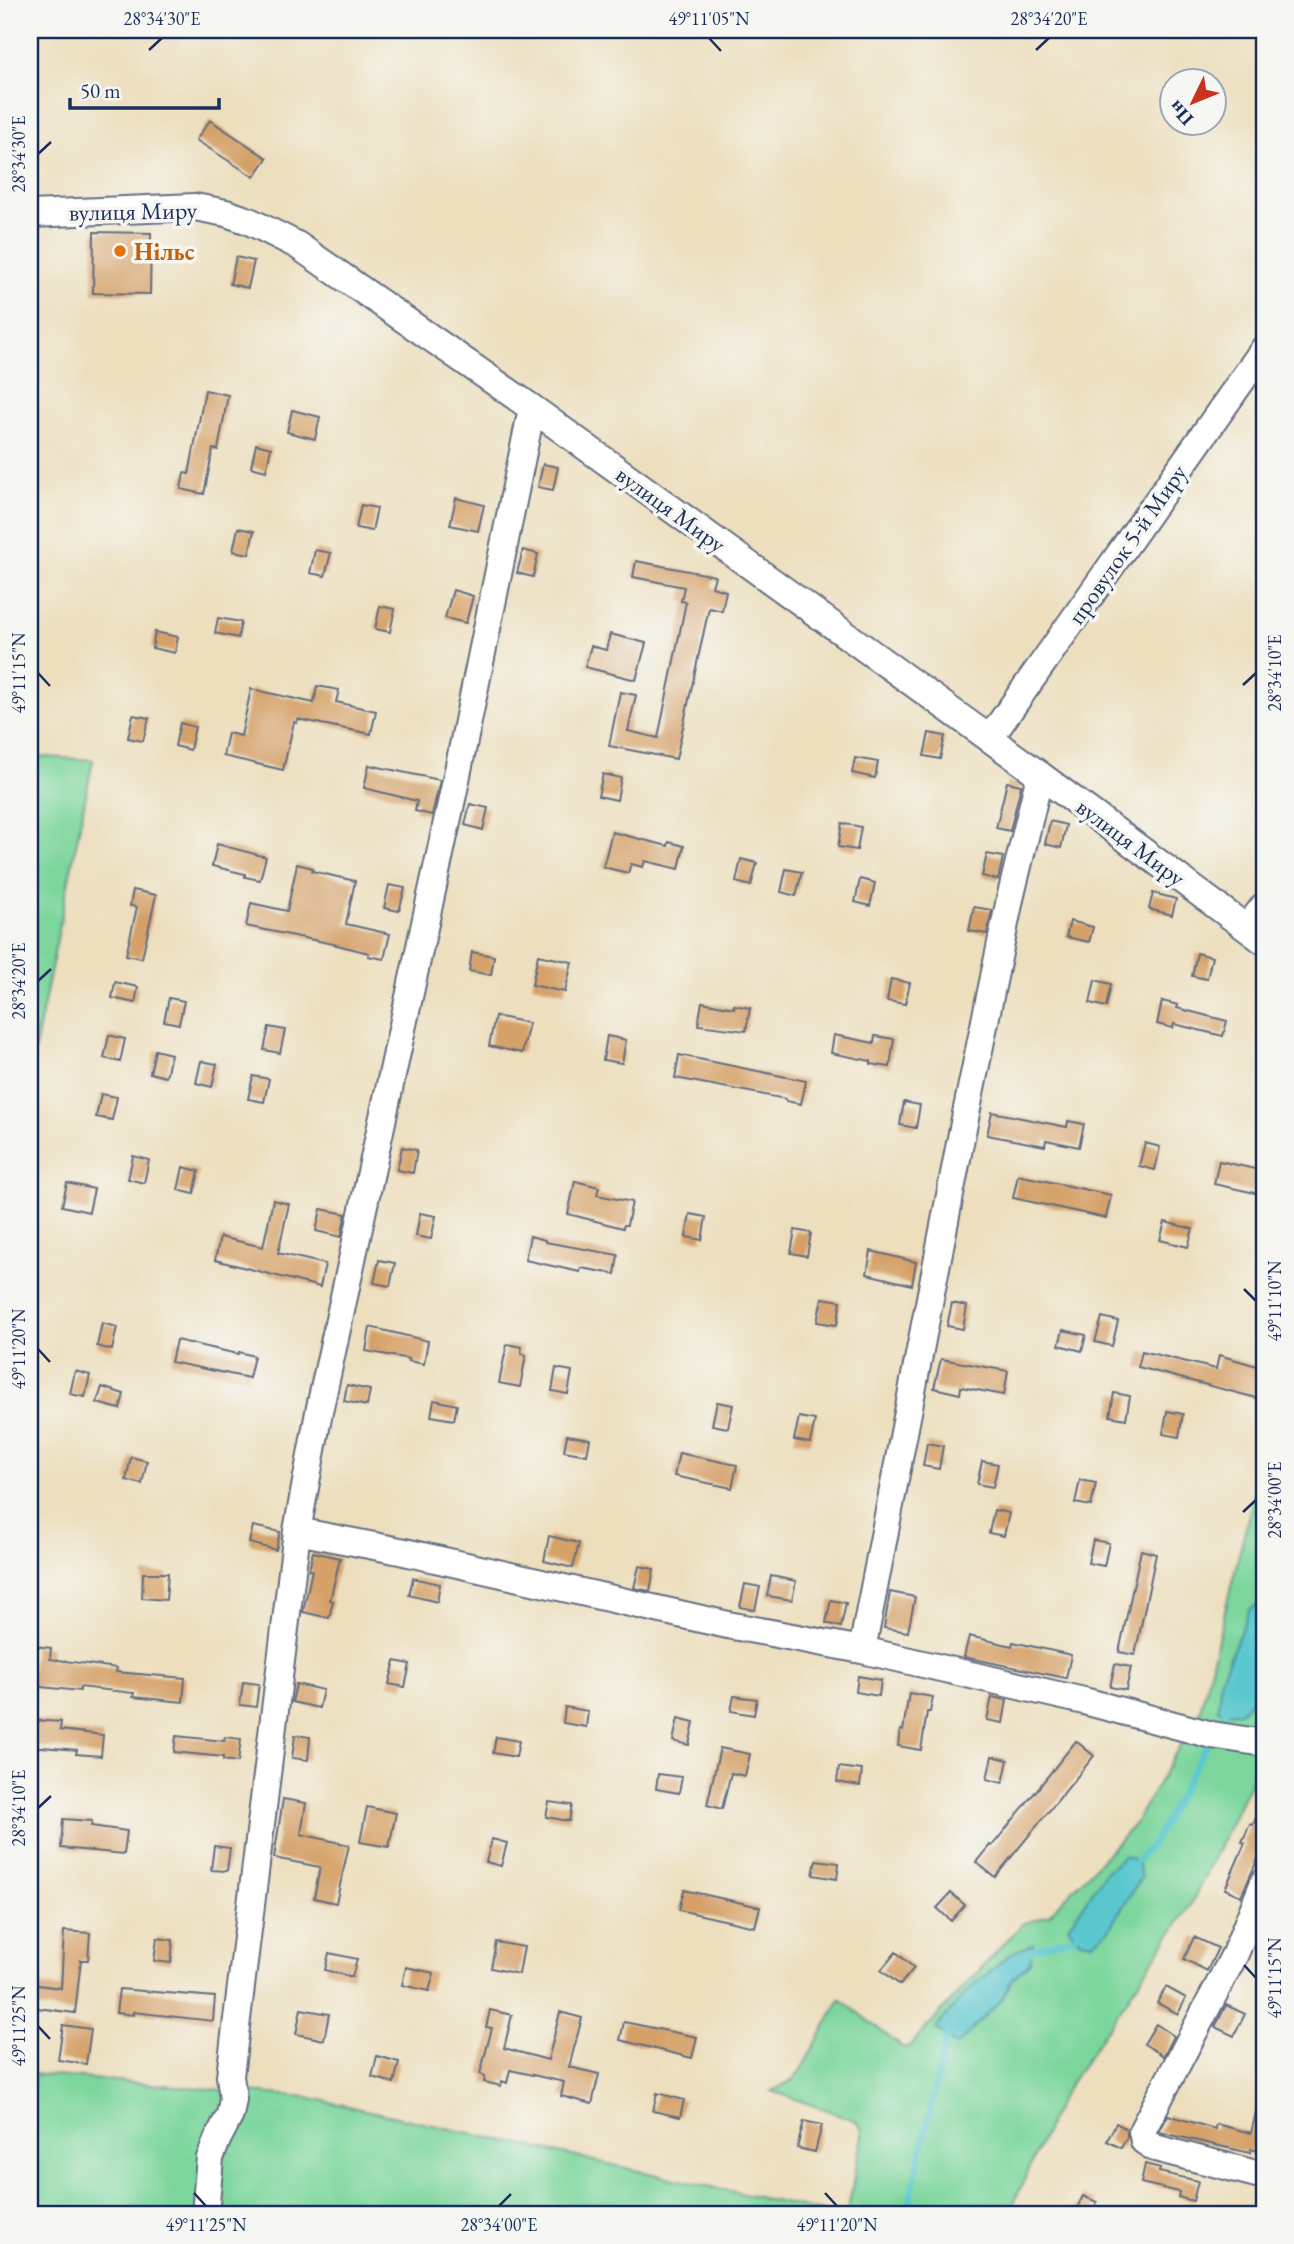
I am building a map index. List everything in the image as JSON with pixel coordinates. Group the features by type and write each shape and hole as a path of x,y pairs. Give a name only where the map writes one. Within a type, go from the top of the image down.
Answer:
{"street":[{"name":"вулиця Миру","path":"30,214 181,206 226,213 272,230 321,260 532,408 990,738 1256,934"},
{"name":"провулок 5-й Миру","path":"990,738 1264,349"},
{"path":"205,2214 211,2158 230,2115 233,2099 230,2076 297,1531 319,1412 456,785 532,408"},
{"path":"862,1650 961,1138 1010,899 1040,775"},
{"path":"1256,934 1264,906"},
{"path":"297,1531 413,1554 728,1625 862,1650 1084,1701 1212,1735 1264,1742"},
{"path":"1264,1882 1234,1954 1142,2131 1144,2141 1155,2148 1264,2176"}],"green space":[{"path":"30,756 93,760 30,1073"},
{"path":"1264,1475 1264,1755 1191,1904 1060,2099 1009,2214 847,2214 862,2136 861,2127 855,2120 772,2091 793,2080 801,2070 840,1999 902,2047 909,2047 1022,1924 1049,1915 1134,1825 1200,1711 1256,1486"},
{"path":"30,2074 307,2097 833,2214 30,2214"}],"water":[{"path":"1262,1602 1264,1680 1257,1694 1240,1712 1225,1713 1218,1709 1221,1678 1249,1610"},
{"path":"1124,1856 1138,1861 1141,1877 1107,1932 1092,1943 1080,1941 1068,1927 1106,1872"},
{"path":"1033,1944 1030,1962 1013,1978 1001,2000 956,2046 936,2028 965,1994 1011,1953"}],"building":[{"path":"210,120 267,158 254,177 196,140"},
{"path":"94,232 151,233 150,294 93,293"},
{"path":"236,257 254,261 248,288 230,284"},
{"path":"205,390 228,395 218,450 213,449 204,494 181,489 184,473 189,474"},
{"path":"292,410 320,417 315,439 287,432"},
{"path":"256,444 271,448 266,471 251,467"},
{"path":"543,464 558,467 553,490 538,487"},
{"path":"456,498 484,505 478,531 450,525"},
{"path":"361,505 377,508 372,531 356,528"},
{"path":"238,528 254,531 249,554 233,551"},
{"path":"315,550 331,553 325,576 310,573"},
{"path":"523,550 538,554 533,577 517,573"},
{"path":"636,561 715,576 712,587 726,591 722,611 709,608 676,759 609,746 620,692 636,695 628,731 658,738 686,602 681,601 684,587 633,577"},
{"path":"453,590 473,596 466,623 445,618"},
{"path":"380,606 395,609 390,632 375,629"},
{"path":"218,618 241,622 238,638 215,633"},
{"path":"155,632 178,637 175,653 152,648"},
{"path":"610,634 646,643 636,680 585,667 591,646 606,650"},
{"path":"317,686 339,690 336,702 376,711 371,734 297,719 283,770 223,756 228,733 241,736 251,689 314,703"},
{"path":"133,715 149,718 143,741 128,738"},
{"path":"180,723 195,727 190,750 175,746"},
{"path":"929,733 945,736 940,759 924,756"},
{"path":"855,758 878,762 875,778 852,773"},
{"path":"369,765 440,780 432,815 415,811 417,801 364,788"},
{"path":"603,774 621,778 617,800 598,796"},
{"path":"1007,782 1021,785 1010,831 996,828"},
{"path":"470,804 488,808 483,830 465,825"},
{"path":"1050,821 1066,825 1061,848 1045,844"},
{"path":"842,823 861,827 857,850 838,847"},
{"path":"612,832 668,846 669,842 684,846 679,869 645,861 643,867 631,864 628,873 603,867"},
{"path":"217,844 266,857 260,880 212,866"},
{"path":"987,854 1003,857 998,880 982,876"},
{"path":"741,859 757,863 751,886 736,882"},
{"path":"297,864 313,868 312,871 355,881 346,924 390,934 384,959 333,944 246,926 251,903 287,911"},
{"path":"786,869 802,872 796,896 781,892"},
{"path":"860,879 875,883 870,906 855,902"},
{"path":"389,885 405,888 399,911 384,908"},
{"path":"133,890 156,895 142,958 126,955 137,907 130,906"},
{"path":"1153,893 1176,899 1172,915 1149,909"},
{"path":"974,907 992,910 987,934 969,931"},
{"path":"1070,921 1093,927 1089,942 1066,937"},
{"path":"472,952 494,956 491,975 469,971"},
{"path":"1197,953 1212,957 1207,979 1192,976"},
{"path":"538,955 572,962 565,992 532,985"},
{"path":"891,979 910,983 905,1004 887,1001"},
{"path":"1095,980 1111,984 1106,1007 1090,1003"},
{"path":"115,982 138,987 135,1003 112,998"},
{"path":"169,998 184,1001 179,1024 164,1021"},
{"path":"1162,1001 1178,1005 1177,1008 1227,1021 1223,1036 1174,1024 1173,1028 1157,1024"},
{"path":"702,1002 750,1008 746,1031 698,1025"},
{"path":"495,1016 529,1023 522,1053 489,1046"},
{"path":"269,1027 285,1030 280,1053 264,1050"},
{"path":"109,1035 125,1039 120,1062 104,1058"},
{"path":"834,1035 874,1043 875,1036 894,1039 890,1067 831,1053"},
{"path":"607,1036 626,1040 622,1063 603,1060"},
{"path":"155,1050 171,1054 166,1077 150,1073"},
{"path":"679,1055 806,1081 801,1104 675,1078"},
{"path":"201,1061 217,1064 212,1087 196,1083"},
{"path":"253,1076 269,1079 264,1102 248,1099"},
{"path":"101,1094 117,1097 112,1120 96,1117"},
{"path":"904,1102 920,1105 916,1128 900,1125"},
{"path":"992,1112 1067,1127 1068,1121 1084,1124 1079,1147 1046,1140 1045,1146 987,1135"},
{"path":"1145,1143 1160,1147 1155,1170 1139,1166"},
{"path":"402,1147 417,1150 413,1173 397,1170"},
{"path":"133,1156 149,1160 144,1183 128,1179"},
{"path":"1219,1161 1264,1171 1264,1195 1214,1184"},
{"path":"183,1167 199,1171 194,1194 178,1190"},
{"path":"1018,1175 1111,1195 1106,1218 1013,1198"},
{"path":"575,1181 599,1187 597,1195 632,1202 627,1225 623,1228 568,1214"},
{"path":"67,1183 94,1189 89,1212 62,1206"},
{"path":"273,1200 289,1204 278,1253 325,1264 320,1287 215,1260 220,1237 263,1247"},
{"path":"321,1209 346,1214 341,1237 316,1231"},
{"path":"420,1213 436,1216 431,1239 416,1236"},
{"path":"690,1214 706,1217 702,1240 686,1237"},
{"path":"1165,1222 1193,1229 1188,1247 1160,1240"},
{"path":"795,1230 811,1233 807,1256 791,1253"},
{"path":"530,1236 545,1242 618,1255 615,1274 581,1268 580,1272 525,1260"},
{"path":"871,1251 916,1262 912,1285 867,1274"},
{"path":"379,1260 395,1263 390,1286 374,1283"},
{"path":"822,1298 841,1301 837,1325 817,1322"},
{"path":"952,1303 967,1306 963,1329 947,1326"},
{"path":"1102,1317 1118,1321 1112,1346 1095,1342"},
{"path":"102,1323 117,1327 112,1350 97,1346"},
{"path":"370,1327 428,1341 424,1364 366,1351"},
{"path":"1063,1330 1086,1335 1082,1351 1059,1345"},
{"path":"176,1340 254,1356 249,1378 171,1362"},
{"path":"507,1344 522,1347 521,1353 526,1355 520,1387 499,1383"},
{"path":"1142,1351 1216,1369 1219,1355 1264,1368 1264,1400 1138,1367"},
{"path":"941,1359 1008,1371 1004,1395 961,1387 960,1394 934,1388"},
{"path":"556,1368 572,1371 568,1394 552,1391"},
{"path":"75,1371 90,1375 85,1397 70,1394"},
{"path":"347,1385 370,1390 367,1406 344,1401"},
{"path":"102,1387 124,1394 120,1409 97,1403"},
{"path":"1114,1393 1130,1396 1126,1419 1110,1416"},
{"path":"434,1400 457,1405 454,1420 431,1416"},
{"path":"717,1402 733,1405 728,1428 712,1425"},
{"path":"1167,1411 1183,1414 1179,1437 1163,1434"},
{"path":"799,1417 815,1420 810,1443 794,1440"},
{"path":"567,1435 590,1439 587,1455 564,1451"},
{"path":"927,1443 943,1446 939,1469 923,1466"},
{"path":"679,1453 737,1465 732,1488 674,1476"},
{"path":"131,1457 147,1461 142,1484 126,1480"},
{"path":"982,1461 998,1464 993,1487 977,1484"},
{"path":"1080,1480 1096,1483 1091,1506 1075,1503"},
{"path":"994,1510 1009,1513 1004,1536 989,1533"},
{"path":"253,1526 280,1532 276,1550 249,1543"},
{"path":"549,1536 579,1543 573,1568 544,1561"},
{"path":"1093,1540 1109,1543 1104,1566 1088,1563"},
{"path":"1141,1550 1156,1554 1135,1655 1119,1652"},
{"path":"313,1552 340,1558 330,1600 333,1601 329,1618 303,1612"},
{"path":"639,1566 654,1569 650,1591 634,1588"},
{"path":"143,1573 168,1573 166,1600 142,1598"},
{"path":"771,1576 796,1581 792,1600 767,1596"},
{"path":"413,1578 440,1584 437,1602 409,1595"},
{"path":"745,1584 760,1587 755,1610 740,1607"},
{"path":"890,1592 915,1597 908,1632 884,1628"},
{"path":"831,1600 846,1603 841,1627 826,1623"},
{"path":"969,1636 1012,1646 1013,1642 1071,1655 1066,1678 964,1657"},
{"path":"34,1646 51,1648 50,1659 117,1668 116,1672 185,1678 183,1702 133,1697 134,1693 80,1687 80,1691 31,1686"},
{"path":"395,1661 410,1664 405,1687 389,1684"},
{"path":"1115,1664 1131,1667 1126,1690 1110,1687"},
{"path":"858,1676 881,1680 879,1696 856,1692"},
{"path":"243,1682 259,1684 256,1707 240,1705"},
{"path":"296,1684 323,1690 319,1708 292,1702"},
{"path":"909,1693 933,1697 930,1712 927,1712 921,1750 898,1746"},
{"path":"734,1696 757,1699 754,1715 731,1711"},
{"path":"992,1697 1007,1700 1003,1723 987,1720"},
{"path":"565,1707 588,1711 586,1727 563,1723"},
{"path":"678,1718 694,1722 689,1745 673,1741"},
{"path":"30,1720 61,1722 60,1730 103,1735 101,1756 76,1754 77,1750 30,1746"},
{"path":"295,1735 310,1737 308,1760 292,1758"},
{"path":"176,1736 224,1741 225,1737 241,1739 238,1762 223,1760 223,1757 174,1752"},
{"path":"496,1737 519,1741 516,1757 493,1753"},
{"path":"1076,1741 1094,1756 995,1877 976,1862 990,1845 992,1846"},
{"path":"720,1748 750,1754 745,1776 731,1773 722,1809 707,1805"},
{"path":"992,1756 1008,1760 1003,1783 987,1779"},
{"path":"839,1767 862,1770 860,1786 837,1782"},
{"path":"658,1774 682,1777 679,1793 656,1789"},
{"path":"1264,1798 1264,1846 1241,1896 1225,1889 1245,1843 1242,1842 1250,1824 1253,1825"},
{"path":"283,1799 306,1803 301,1834 349,1845 336,1903 314,1898 320,1867 274,1858"},
{"path":"549,1802 572,1805 569,1821 546,1817"},
{"path":"367,1807 396,1813 389,1847 360,1842"},
{"path":"63,1819 92,1821 91,1826 127,1831 124,1854 61,1848"},
{"path":"492,1839 507,1843 501,1866 486,1862"},
{"path":"214,1846 230,1848 227,1871 211,1870"},
{"path":"816,1860 839,1863 837,1879 813,1875"},
{"path":"684,1890 760,1907 755,1927 679,1910"},
{"path":"951,1893 965,1905 951,1921 937,1908"},
{"path":"64,1931 90,1933 88,1960 81,1960 75,2013 30,2007 30,1984 61,1988"},
{"path":"1194,1937 1218,1948 1207,1971 1184,1959"},
{"path":"157,1938 173,1940 171,1963 154,1961"},
{"path":"496,1942 524,1947 519,1974 491,1968"},
{"path":"896,1952 914,1968 900,1985 881,1970"},
{"path":"329,1953 357,1959 352,1977 325,1970"},
{"path":"406,1967 434,1973 429,1991 402,1985"},
{"path":"1166,1987 1186,1998 1178,2014 1157,2003"},
{"path":"119,1989 215,1997 213,2021 133,2012 133,2015 116,2013"},
{"path":"1226,2005 1245,2014 1234,2036 1215,2027"},
{"path":"301,2009 329,2014 324,2040 296,2034"},
{"path":"490,2010 512,2015 504,2048 548,2060 560,2012 582,2018 569,2067 599,2074 592,2104 561,2096 564,2082 510,2070 507,2083 502,2081 501,2086 484,2082 485,2076 480,2074 492,2028 486,2027"},
{"path":"624,2022 697,2037 692,2058 620,2040"},
{"path":"1156,2024 1174,2036 1164,2056 1144,2044"},
{"path":"63,2025 91,2029 86,2064 58,2060"},
{"path":"377,2056 399,2062 394,2083 372,2077"},
{"path":"657,2093 684,2100 680,2117 653,2111"},
{"path":"1258,2104 1264,2104 1264,2153 1251,2149 1250,2153 1159,2132 1168,2115 1215,2129 1216,2124 1251,2133"},
{"path":"804,2121 822,2125 815,2152 797,2148"},
{"path":"1116,2123 1127,2129 1127,2137 1121,2148 1107,2141"},
{"path":"1145,2164 1160,2168 1159,2172 1198,2181 1193,2201 1178,2197 1179,2192 1141,2183"},
{"path":"1083,2196 1097,2202 1091,2214 1074,2214"}],"waterway":[{"path":"1215,1729 1227,1709"},
{"path":"1132,1867 1154,1841 1208,1742"},
{"path":"1026,1956 1033,1949 1074,1937 1078,1932"},
{"path":"907,2214 946,2038 950,2033"}],"place":[{"name":"Нільс","path":"120,251"}]}
